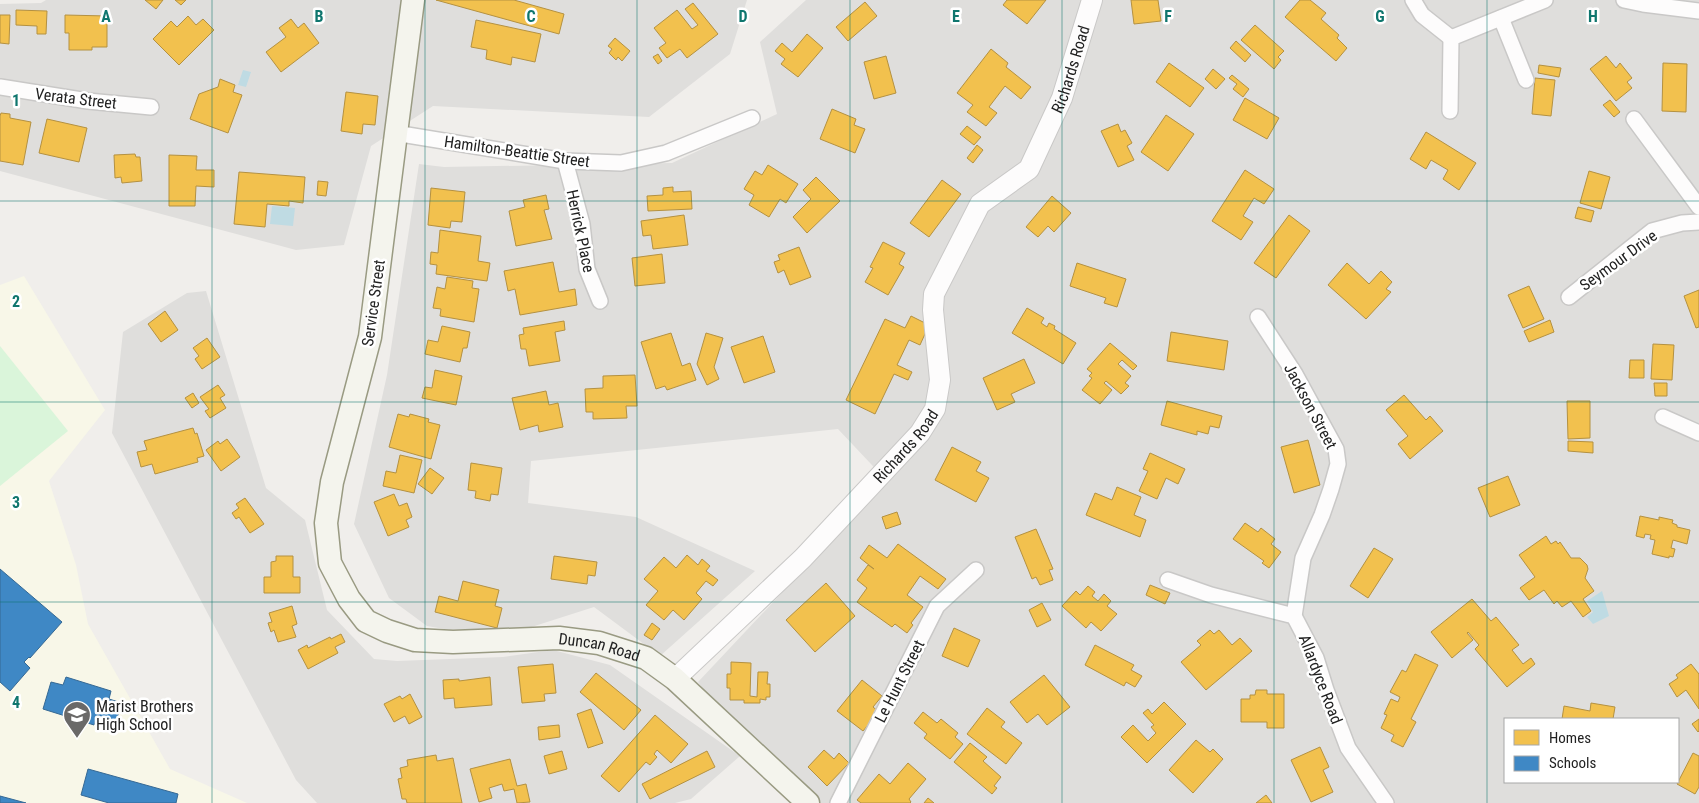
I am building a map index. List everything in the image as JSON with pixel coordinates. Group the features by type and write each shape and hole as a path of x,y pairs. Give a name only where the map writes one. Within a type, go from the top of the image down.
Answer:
{"main road":[{"name":"Service Street","path":"349,599 330,564 326,523 332,482 370,338 413,0"},
{"name":"Duncan Road","path":"349,599 366,621 387,631 415,640 453,642 559,638 598,644 646,658 675,679 808,803"}],"street":[{"name":"Richards Road","path":"675,679 803,558 920,433 935,410 940,380 933,310 934,294 980,204 1029,169 1062,98 1092,0"},
{"path":"1413,0 1422,15 1451,38"},
{"path":"1451,38 1545,0"},
{"path":"1624,0 1699,11"},
{"path":"1500,18 1526,80"},
{"path":"1450,111 1451,38"},
{"name":"Verata Street","path":"0,87 88,101 151,107"},
{"name":"Hamilton-Beattie Street","path":"395,133 565,161 621,163 666,153 752,118"},
{"path":"1634,119 1699,206"},
{"name":"Herrick Place","path":"565,161 582,224 587,269 600,301"},
{"name":"Seymour Drive","path":"1569,297 1652,231 1682,223 1699,222"},
{"name":"Jackson Street","path":"1258,318 1295,374 1336,450 1338,464 1322,515 1303,558 1294,616"},
{"path":"1663,417 1699,433"},
{"name":"Le Hunt Street","path":"838,803 937,606 976,570"},
{"name":"Allardyce Road","path":"1168,580 1211,595 1294,616 1316,658 1348,748 1386,803"}],"shaded area":[{"path":"46,0 747,0 730,54 649,117 433,106 371,146 344,245 296,250 0,171 0,4 41,3"},
{"path":"806,0 1699,0 1699,803 819,803 717,706 698,682 887,481 838,429 531,461 528,503 636,517 755,571 660,656 594,607 497,638 427,626 389,598 354,524 387,375 419,164 444,167 672,163 777,114 760,42"},
{"path":"24,276 105,410 49,481 76,565 88,624 170,769 247,803 0,803 0,285"},
{"path":"206,291 266,488 305,520 327,610 374,659 397,661 503,657 553,650 610,665 740,756 691,799 675,803 317,803 296,780 112,433 123,332 187,293"}],"green space":[{"path":"0,346 68,431 0,486"}],"water":[{"path":"243,70 251,72 246,87 238,85"},
{"path":"272,206 295,208 293,226 270,224"},
{"path":"1602,591 1609,616 1593,624 1587,617 1593,612 1587,601"}],"building: Homes":[{"path":"145,0 163,0 156,9"},
{"path":"175,0 186,0 181,5"},
{"path":"436,0 514,0 564,14 559,34"},
{"path":"1007,0 1046,0 1027,24 1003,5"},
{"path":"1131,0 1158,0 1161,21 1134,24"},
{"path":"1300,0 1310,0 1326,13 1321,19 1339,35 1337,38 1347,48 1336,61 1285,17"},
{"path":"865,2 877,16 848,41 836,27"},
{"path":"693,3 718,34 687,58 680,49 667,58 659,48 666,43 654,28 677,10 692,29 698,25 685,9"},
{"path":"16,10 47,11 46,34 37,34 37,26 16,25"},
{"path":"0,15 10,15 9,44 0,43"},
{"path":"65,15 107,16 107,47 92,47 92,50 69,50 69,33 65,33"},
{"path":"188,16 196,25 203,19 214,30 179,65 153,39 171,21 177,27"},
{"path":"291,19 298,28 304,23 319,43 281,72 266,52 286,37 279,28"},
{"path":"476,20 541,34 535,62 512,57 511,65 486,59 487,50 471,47"},
{"path":"1255,25 1284,51 1278,57 1281,60 1274,69 1241,40"},
{"path":"807,34 823,48 798,77 781,64 785,59 775,51 782,43 792,52"},
{"path":"615,38 630,51 622,61 618,57 616,60 609,53 612,49 608,46"},
{"path":"1236,41 1251,55 1245,62 1230,48"},
{"path":"991,49 1008,63 1006,67 1031,87 1021,99 1005,86 989,107 997,113 986,126 967,112 973,105 957,93"},
{"path":"658,54 662,61 658,64 653,57"},
{"path":"886,56 896,93 874,99 864,62"},
{"path":"1606,56 1616,68 1620,63 1632,78 1627,82 1632,88 1616,101 1590,69"},
{"path":"1169,63 1204,88 1190,107 1156,82"},
{"path":"1663,63 1687,64 1686,112 1662,111"},
{"path":"1539,65 1561,68 1559,77 1538,73"},
{"path":"1213,69 1225,79 1216,89 1205,79"},
{"path":"1232,75 1249,89 1243,97 1233,89 1237,84 1229,78"},
{"path":"1535,78 1555,80 1551,116 1532,114"},
{"path":"220,79 235,85 233,92 242,95 228,133 190,119 199,94 218,87"},
{"path":"346,92 378,96 375,125 363,124 362,134 341,131"},
{"path":"1245,98 1279,118 1267,139 1233,120"},
{"path":"1610,100 1620,112 1614,117 1603,105"},
{"path":"832,109 856,119 854,125 865,129 855,153 820,139"},
{"path":"1,113 10,114 10,118 31,122 23,165 0,161"},
{"path":"1166,115 1194,134 1168,171 1141,152"},
{"path":"47,119 87,128 79,162 39,153"},
{"path":"1118,124 1121,132 1125,130 1132,143 1127,146 1134,160 1118,167 1101,131"},
{"path":"967,126 981,137 974,145 960,134"},
{"path":"1426,132 1476,163 1459,190 1443,179 1448,170 1431,160 1426,169 1410,159"},
{"path":"977,145 983,150 973,163 967,158"},
{"path":"135,154 136,157 140,157 142,181 122,183 121,177 115,178 114,155"},
{"path":"169,155 197,156 196,170 214,170 214,187 196,186 195,206 169,206"},
{"path":"768,165 798,184 786,203 780,199 769,217 749,205 754,195 744,189 755,171 762,175"},
{"path":"1245,170 1274,189 1264,204 1254,198 1243,216 1253,222 1241,240 1212,221"},
{"path":"1589,171 1610,177 1601,209 1580,203"},
{"path":"239,172 305,177 303,203 289,201 289,206 267,204 265,227 234,224"},
{"path":"816,177 840,201 807,233 793,217 811,199 803,190"},
{"path":"942,180 961,194 929,237 910,223"},
{"path":"318,181 328,182 326,196 317,195"},
{"path":"673,187 673,192 691,191 692,209 648,211 647,196 663,195 663,188"},
{"path":"431,188 465,192 462,222 451,221 450,228 428,225"},
{"path":"546,195 549,209 544,210 552,239 516,246 509,211 525,207 523,200"},
{"path":"1052,196 1071,213 1054,232 1048,226 1038,237 1026,227"},
{"path":"1578,207 1594,211 1591,222 1575,218"},
{"path":"684,215 688,245 653,249 651,235 643,236 641,221"},
{"path":"1289,215 1310,231 1276,278 1254,263"},
{"path":"440,230 481,236 478,261 490,263 487,281 436,274 437,265 430,264 431,252 438,253"},
{"path":"883,242 905,253 899,264 904,267 888,295 865,282 873,268 870,267"},
{"path":"799,247 811,277 790,285 784,270 778,273 774,262 780,260 778,255"},
{"path":"662,254 665,283 635,286 632,258"},
{"path":"553,262 559,292 575,289 577,305 520,315 515,289 508,291 504,271"},
{"path":"1077,263 1126,279 1117,307 1104,303 1106,298 1070,286"},
{"path":"1347,263 1369,284 1381,271 1392,282 1386,289 1391,292 1366,319 1328,285"},
{"path":"447,277 473,281 472,288 479,289 474,322 440,316 441,309 433,308 437,287 445,289"},
{"path":"1529,286 1544,319 1523,328 1508,295"},
{"path":"1699,290 1699,327 1696,328 1684,296"},
{"path":"1027,308 1044,318 1041,323 1047,327 1049,323 1055,326 1054,329 1076,343 1063,364 1012,333"},
{"path":"165,311 178,330 161,342 148,324"},
{"path":"911,316 929,325 920,345 909,340 897,365 912,372 908,380 894,374 875,414 846,400 885,319 905,328"},
{"path":"1550,320 1554,332 1529,342 1524,331"},
{"path":"564,321 565,330 555,332 560,361 529,366 526,349 521,349 519,335 524,334 523,328"},
{"path":"442,326 470,332 467,348 463,348 460,362 425,354 428,340 438,342"},
{"path":"1171,332 1228,341 1224,370 1167,361"},
{"path":"671,333 682,366 690,363 696,380 667,390 665,386 656,389 641,342"},
{"path":"706,333 723,338 714,367 719,379 707,385 697,364"},
{"path":"763,336 775,372 744,383 731,347"},
{"path":"207,338 220,357 202,369 195,359 199,356 193,348"},
{"path":"1110,343 1137,366 1133,370 1122,360 1118,364 1131,376 1125,383 1129,386 1121,394 1106,381 1104,383 1112,390 1100,404 1082,390 1092,378 1089,376 1092,373 1087,369"},
{"path":"1653,344 1674,345 1672,380 1651,379"},
{"path":"1024,359 1035,383 1011,394 1015,402 997,410 983,378"},
{"path":"1630,360 1644,360 1644,378 1629,378"},
{"path":"435,370 462,376 456,405 422,398 425,387 432,388"},
{"path":"635,375 637,406 626,406 627,418 593,419 593,412 586,412 585,389 603,388 603,376"},
{"path":"1654,383 1667,383 1667,396 1655,396"},
{"path":"218,385 225,395 220,398 226,408 210,418 205,411 209,409 200,397"},
{"path":"546,391 549,405 558,403 563,427 539,432 538,425 520,430 512,398"},
{"path":"193,393 199,403 192,408 185,398"},
{"path":"1404,395 1426,420 1430,416 1443,431 1410,459 1398,444 1408,436 1386,410"},
{"path":"1167,401 1222,416 1219,428 1210,426 1208,434 1197,431 1197,435 1161,425"},
{"path":"1567,401 1590,401 1590,438 1568,439"},
{"path":"398,414 409,417 410,414 429,419 428,422 440,425 431,459 389,447"},
{"path":"193,428 195,434 197,433 204,456 197,458 198,462 155,474 152,464 141,467 137,452 147,450 144,441"},
{"path":"227,439 240,457 221,471 206,450 218,441 220,444"},
{"path":"1308,440 1320,485 1294,493 1281,447"},
{"path":"1568,441 1593,442 1593,453 1568,451"},
{"path":"952,447 981,462 976,471 989,478 976,502 935,480"},
{"path":"1150,453 1185,469 1178,484 1166,478 1157,499 1139,491 1148,471 1143,469"},
{"path":"400,455 422,460 414,493 383,486 386,471 396,473"},
{"path":"471,463 502,468 498,495 491,494 490,501 475,498 476,491 468,490"},
{"path":"430,468 444,478 432,494 418,484"},
{"path":"1508,476 1520,505 1490,517 1478,488"},
{"path":"1117,487 1141,497 1134,515 1146,520 1140,537 1086,515 1095,493 1112,500"},
{"path":"394,494 399,506 407,503 412,517 406,520 409,527 388,536 374,502"},
{"path":"245,498 264,524 250,533 239,517 236,519 232,513 239,508 236,504"},
{"path":"897,512 901,524 886,529 882,517"},
{"path":"1640,516 1659,520 1659,517 1673,520 1672,523 1677,525 1677,527 1690,530 1687,544 1673,540 1671,548 1675,549 1673,557 1669,556 1669,558 1652,554 1655,540 1650,539 1651,535 1645,534 1644,538 1636,536"},
{"path":"1245,523 1258,532 1261,528 1275,539 1271,544 1281,552 1269,568 1262,563 1264,561 1233,539"},
{"path":"1036,529 1053,569 1049,570 1053,580 1040,585 1036,577 1032,579 1015,537"},
{"path":"1546,536 1551,544 1556,541 1558,544 1560,542 1571,558 1580,558 1587,565 1588,569 1585,578 1594,591 1583,599 1591,611 1583,617 1571,601 1562,607 1557,601 1554,604 1544,590 1529,600 1520,588 1535,577 1519,555"},
{"path":"898,544 946,579 938,589 920,576 907,595 923,607 911,623 913,625 907,633 895,624 892,627 857,602 867,588 857,580 868,565 874,569 860,558 869,545 887,558"},
{"path":"1374,548 1393,559 1368,598 1350,586"},
{"path":"687,555 698,565 702,559 710,566 706,571 718,580 713,586 706,581 696,593 702,599 684,620 673,610 664,620 646,605 658,591 644,579 664,557 676,568"},
{"path":"276,556 293,556 293,577 300,577 300,593 264,593 264,577 271,577 271,562 276,561"},
{"path":"554,556 597,562 595,576 588,575 587,584 551,579"},
{"path":"463,581 499,590 495,606 502,608 497,628 435,612 439,596 458,601"},
{"path":"826,583 855,616 815,652 786,620"},
{"path":"1150,585 1170,593 1165,604 1146,595"},
{"path":"1088,586 1095,592 1092,596 1098,601 1104,594 1111,601 1107,606 1117,614 1101,631 1091,622 1086,628 1062,606 1076,591 1080,595"},
{"path":"1472,599 1491,621 1496,617 1519,645 1512,650 1523,664 1531,658 1535,664 1507,687 1475,649 1479,645 1468,632 1473,640 1452,658 1431,632"},
{"path":"1042,603 1051,620 1037,627 1029,610"},
{"path":"292,606 297,624 292,626 296,637 278,642 274,630 271,632 268,623 272,622 269,613"},
{"path":"652,623 660,629 652,640 644,635"},
{"path":"954,628 980,640 968,667 942,656"},
{"path":"1210,630 1214,634 1219,630 1232,645 1240,638 1252,651 1206,690 1181,662 1201,645 1197,641"},
{"path":"341,634 345,642 335,647 338,653 308,669 298,650 307,645 308,648 330,637 331,639"},
{"path":"1095,645 1134,665 1131,670 1142,676 1135,687 1126,682 1124,686 1085,665"},
{"path":"1415,654 1438,665 1411,719 1416,722 1403,747 1391,741 1394,735 1381,728 1387,715 1384,714 1391,699 1398,702 1400,697 1390,692 1402,670 1406,672"},
{"path":"731,662 751,663 750,696 757,697 758,672 768,672 767,684 770,684 770,697 766,697 766,700 760,699 760,703 744,703 744,700 730,700 730,688 727,688 727,674 731,674"},
{"path":"553,664 556,693 544,694 545,701 522,703 518,667"},
{"path":"1691,664 1699,674 1699,709 1686,690 1677,697 1669,684 1678,678 1676,675"},
{"path":"596,673 641,710 624,730 580,692"},
{"path":"1044,675 1070,707 1047,725 1038,714 1027,723 1010,702"},
{"path":"490,677 492,705 455,708 454,698 444,699 443,680 459,679 459,681"},
{"path":"862,680 882,696 873,707 879,712 863,731 837,711"},
{"path":"1256,690 1267,690 1267,694 1284,694 1284,728 1267,728 1267,722 1241,722 1241,699 1250,699 1250,695 1255,695"},
{"path":"410,694 422,717 409,724 405,716 394,722 384,704 400,696 402,699"},
{"path":"1164,702 1186,724 1147,763 1121,737 1133,725 1148,741 1156,733 1151,727 1154,725 1143,713 1148,709 1152,714"},
{"path":"1591,703 1615,707 1613,718 1562,718 1564,706 1590,711"},
{"path":"987,708 1005,722 1001,727 1022,743 1006,764 967,734"},
{"path":"591,709 603,743 588,748 577,714"},
{"path":"923,712 937,723 941,719 958,733 955,737 963,744 950,759 924,738 927,734 914,723"},
{"path":"655,715 688,744 671,763 657,750 654,754 657,757 650,765 646,762 619,792 601,776"},
{"path":"1699,719 1699,731 1698,732 1692,724"},
{"path":"559,725 560,737 539,740 538,727"},
{"path":"1196,740 1210,752 1213,749 1223,759 1193,793 1169,770"},
{"path":"970,743 987,757 983,761 1001,777 994,786 997,788 992,794 954,762"},
{"path":"1320,747 1329,767 1323,770 1333,792 1311,802 1291,760"},
{"path":"824,750 834,759 839,753 849,763 827,786 808,767"},
{"path":"562,751 567,769 549,774 544,756"},
{"path":"707,751 715,767 650,799 642,784"},
{"path":"1693,753 1699,756 1699,787 1695,794 1677,784"},
{"path":"436,755 437,761 453,758 462,803 407,803 406,799 402,799 398,779 402,778 400,768 408,766 407,760"},
{"path":"510,759 517,786 526,784 530,802 517,803 514,789 504,791 502,784 489,788 492,798 479,802 470,769"},
{"path":"908,763 926,779 909,799 910,803 861,803 857,800 879,774 890,784"},
{"path":"1266,795 1272,803 1256,803"},
{"path":"928,798 934,803 924,803"}],"building: Schools":[{"path":"0,569 62,622 30,658 24,662 30,668 10,691 0,682"},
{"path":"66,677 111,691 109,699 122,703 116,721 97,715 94,725 43,709 51,682 63,685"},
{"path":"88,769 178,794 176,803 109,803 81,795"},
{"path":"0,796 26,803 0,803"}],"place":[{"name":"Marist Brothers High School","path":"77,739"}]}
